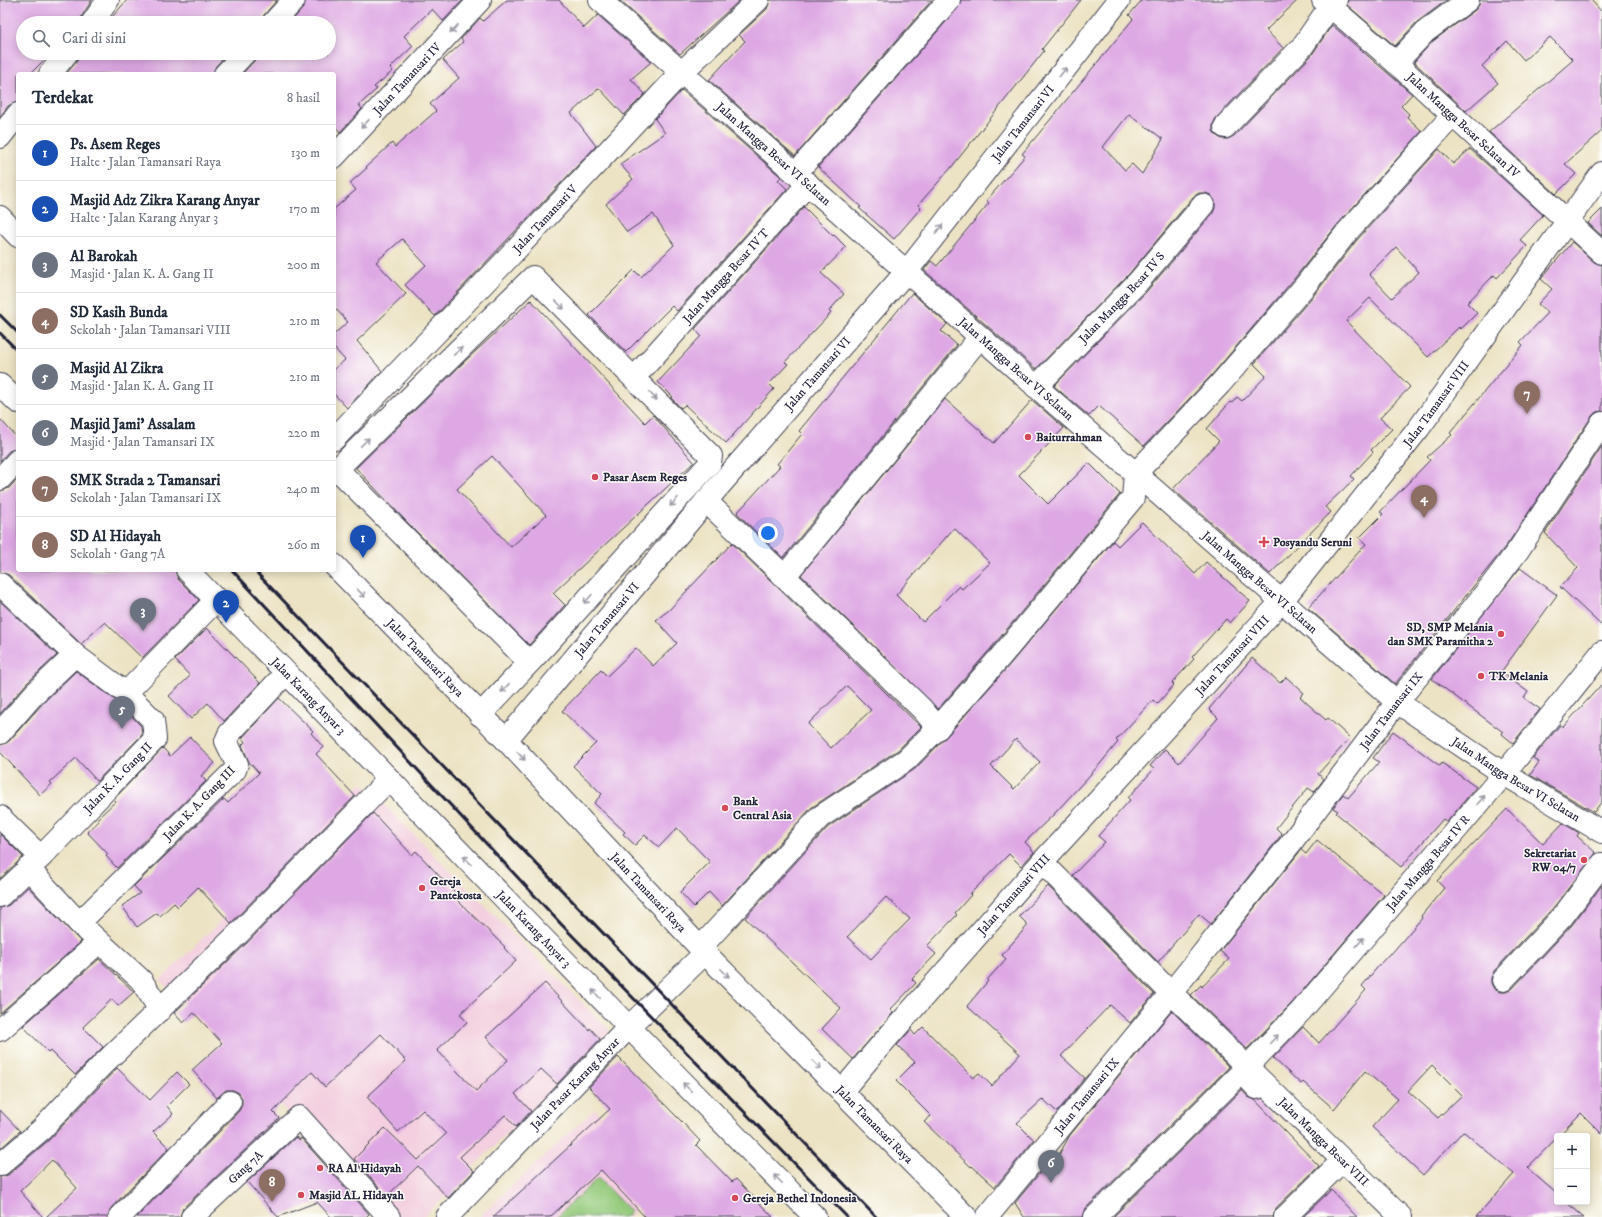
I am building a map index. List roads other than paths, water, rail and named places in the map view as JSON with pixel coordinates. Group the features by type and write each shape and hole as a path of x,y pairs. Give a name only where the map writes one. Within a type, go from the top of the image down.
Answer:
{"street":[{"path":"97,16 108,0"},
{"path":"279,16 294,0"},
{"name":"Jalan Tamansari IV","path":"336,155 480,0"},
{"name":"Jalan Mangga Besar VI Selatan","path":"600,0 1036,387 1397,702 1504,774 1602,832"},
{"name":"Jalan Tamansari V","path":"336,437 510,256 681,73 758,0"},
{"name":"Jalan Mangga Besar IV T","path":"643,368 802,179 949,0"},
{"name":"Jalan Tamansari VI","path":"506,740 706,501 907,271 1119,0"},
{"path":"1396,63 1426,32 1468,0"},
{"path":"1226,127 1302,47 1330,2"},
{"name":"Jalan Mangga Besar Selatan IV","path":"1330,2 1602,253"},
{"path":"52,72 61,60"},
{"path":"228,72 239,60"},
{"path":"1135,474 1220,384 1304,287 1348,232 1453,115"},
{"path":"0,137 16,117"},
{"name":"Jalan Tamansari VIII","path":"842,1091 1042,862 1282,601 1419,428 1602,173"},
{"name":"Jalan Mangga Besar IV S","path":"1036,387 1138,282 1203,205"},
{"path":"0,217 16,234"},
{"path":"480,714 529,662 712,459 711,456 635,378 533,277 336,470 529,662"},
{"path":"784,577 980,337"},
{"path":"0,385 16,400"},
{"name":"Jalan Tamansari IX","path":"987,1217 1171,993 1291,843 1397,702 1470,614 1519,549 1602,423"},
{"path":"0,479 16,462"},
{"name":"Jalan Pasar Karang Anyar","path":"447,1217 703,950 820,817 906,760 938,728 1002,655 1133,498 1135,474"},
{"path":"706,501 922,709 938,728"},
{"name":"Jalan Tamansari Raya","path":"336,567 506,740 703,950 966,1217"},
{"name":"Jalan Karang Anyar 3","path":"189,572 217,599 286,674 815,1217"},
{"name":"Jalan K. A. Gang II","path":"0,584 75,655 126,693 153,720 155,739 34,863"},
{"path":"126,693 217,599"},
{"name":"Jalan Mangga Besar IV R","path":"1244,1070 1301,1011 1504,774 1602,652"},
{"path":"0,733 35,693 75,655"},
{"name":"Jalan K. A. Gang III","path":"79,923 235,770 237,764 226,741 229,734 286,674"},
{"path":"0,1165 41,1130 101,1066 239,933 389,779"},
{"path":"0,817 79,923 141,980 160,1010"},
{"path":"1042,862 1171,993 1244,1070 1095,1217"},
{"path":"0,896 34,863"},
{"path":"1504,980 1563,916 1602,864"},
{"path":"0,1030 98,942"},
{"name":"Jalan Mangga Besar VIII","path":"1244,1070 1339,1164 1401,1217"},
{"path":"120,1217 230,1102"},
{"name":"Gang 7A","path":"192,1217 299,1117 389,1217"},
{"path":"1285,1217 1339,1164 1387,1217"}],"railway":[{"path":"0,315 16,331"},
{"path":"0,333 16,349"},
{"path":"234,572 561,924 847,1217"},
{"path":"256,572 876,1217"}],"place":[{"name":"SMK Strada 2 Tamansari","path":"1527,414"},
{"name":"Baiturrahman","path":"1028,437"},
{"name":"Pasar Asem Reges","path":"595,477"},
{"name":"SD Kasih Bunda","path":"1424,518"},
{"name":"Posyandu Seruni","path":"1264,542"},
{"name":"Ps. Asem Reges","path":"363,558"},
{"name":"Masjid Adz Zikra Karang Anyar","path":"226,623"},
{"name":"Al Barokah","path":"143,631"},
{"name":"SD, SMP Melania dan SMK Paramitha 2","path":"1501,634"},
{"name":"TK Melania","path":"1481,676"},
{"name":"Masjid Al Zikra","path":"122,729"},
{"name":"Bank Central Asia","path":"725,808"},
{"name":"Sekretariat RW 04/7","path":"1584,860"},
{"name":"Gereja Pantekosta","path":"422,888"},
{"name":"RA Al Hidayah","path":"320,1168"},
{"name":"Masjid Jami' Assalam","path":"1051,1183"},
{"name":"Masjid AL Hidayah","path":"301,1195"},
{"name":"Gereja Bethel Indonesia","path":"735,1198"},
{"name":"SD Al Hidayah","path":"272,1202"}]}
